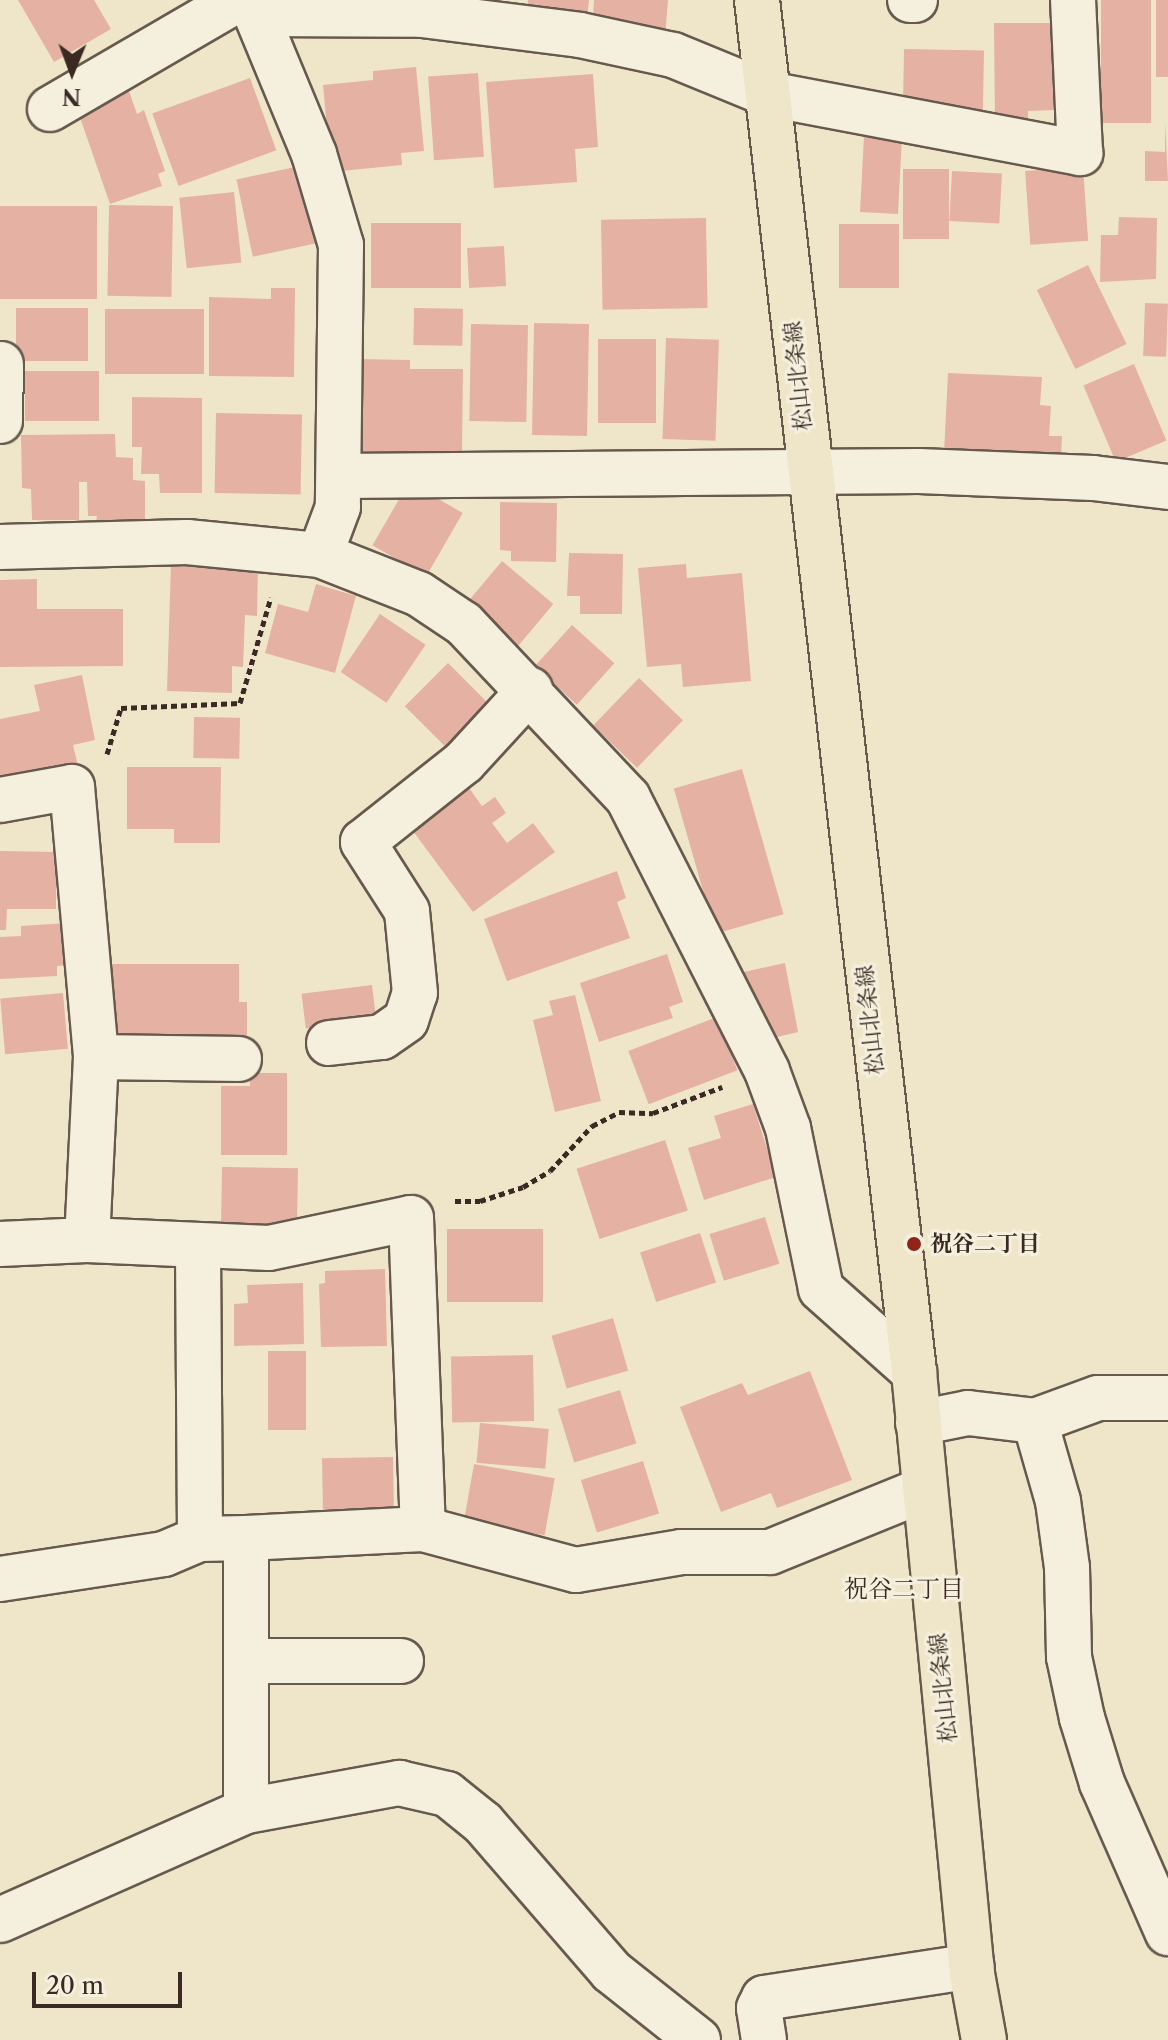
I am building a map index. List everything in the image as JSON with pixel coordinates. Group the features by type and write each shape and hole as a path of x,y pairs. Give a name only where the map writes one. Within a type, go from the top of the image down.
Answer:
{"main road":[{"name":"松山北条線","path":"757,0 914,1372 923,1490 972,1966 984,2040"}],"street":[{"path":"50,109 247,5 422,15 580,35 673,55 768,94 1080,153 1073,0"},
{"path":"247,5 314,154 341,245 338,507 303,552"},
{"path":"0,421 1,364"},
{"path":"340,476 809,470 1093,478 1168,487"},
{"path":"0,547 171,541 303,552 419,594 464,624 530,690 628,798 767,1071 788,1128 821,1289 914,1372"},
{"path":"329,1043 382,1037 406,1020 415,993 407,911 363,842 464,762 530,690"},
{"path":"0,800 72,787 96,1057 87,1240"},
{"path":"96,1057 239,1059"},
{"path":"0,1244 87,1240 198,1248 269,1248 411,1218 423,1529"},
{"path":"198,1248 200,1539"},
{"path":"918,1423 968,1413 1035,1421 1098,1398 1168,1398"},
{"path":"1035,1421 1058,1501 1067,1568 1069,1657 1082,1718 1102,1783 1168,1933"},
{"path":"0,1579 164,1554 200,1539 423,1529 576,1570 681,1552 770,1552 923,1490"},
{"path":"246,1538 246,1811"},
{"path":"246,1661 401,1661"},
{"path":"0,1920 246,1811 399,1783 447,1794 483,1823 611,1971 698,2040"},
{"path":"764,2040 759,2008 764,1998 972,1966"}],"path":[{"path":"72,787 101,775 121,708 240,703 303,552"},
{"path":"411,1218 438,1201 480,1201 523,1187 550,1171 592,1126 619,1112 653,1113 767,1071"}],"building":[{"path":"18,0 94,0 111,29 54,62"},
{"path":"528,0 589,0 587,19 527,14"},
{"path":"594,0 668,0 665,37 592,31"},
{"path":"1101,0 1151,0 1151,123 1101,123"},
{"path":"1156,0 1168,0 1168,77 1156,77"},
{"path":"994,23 1054,23 1055,110 1028,111 1028,130 995,130"},
{"path":"904,49 984,50 983,115 903,114"},
{"path":"416,67 424,151 401,153 402,165 331,172 323,85 373,80 373,71"},
{"path":"478,73 484,157 434,160 428,76"},
{"path":"593,74 598,147 575,149 577,182 494,188 486,82"},
{"path":"250,78 276,150 179,186 152,114"},
{"path":"129,91 137,114 144,110 165,171 158,174 162,186 110,204 77,109"},
{"path":"1165,122 1168,181 1145,181 1145,151 1165,152"},
{"path":"864,136 902,138 898,214 860,212"},
{"path":"300,166 316,243 253,257 236,180"},
{"path":"1083,167 1088,241 1030,245 1025,171"},
{"path":"903,169 949,169 949,239 903,239"},
{"path":"952,171 1002,174 999,224 949,221"},
{"path":"234,192 241,263 187,268 179,198"},
{"path":"109,205 173,206 171,297 107,296"},
{"path":"0,206 97,206 97,299 0,299"},
{"path":"1119,217 1157,218 1156,279 1100,282 1101,235 1118,235"},
{"path":"706,218 708,308 603,310 601,220"},
{"path":"371,223 461,223 461,288 371,288"},
{"path":"839,224 899,224 899,288 839,288"},
{"path":"504,246 506,286 469,288 467,248"},
{"path":"1088,265 1127,344 1075,369 1037,290"},
{"path":"271,288 295,288 294,377 209,376 209,297 271,299"},
{"path":"1145,303 1168,304 1166,357 1143,356"},
{"path":"16,308 88,308 88,361 16,361"},
{"path":"414,308 463,309 462,346 413,345"},
{"path":"105,309 204,309 204,374 105,374"},
{"path":"534,323 589,324 587,436 532,435"},
{"path":"471,324 528,325 526,422 469,421"},
{"path":"666,338 719,340 715,441 662,439"},
{"path":"598,339 656,339 656,423 598,423"},
{"path":"359,359 410,360 410,369 463,369 462,453 418,453 418,463 359,463"},
{"path":"1134,364 1166,440 1116,462 1083,385"},
{"path":"25,371 99,371 99,421 25,421"},
{"path":"948,373 1042,377 1040,405 1051,406 1049,436 1062,436 1061,458 944,453"},
{"path":"132,397 202,398 202,493 160,493 159,474 141,474 142,447 132,447"},
{"path":"216,413 302,415 301,494 215,493"},
{"path":"115,434 116,457 133,458 133,480 145,481 145,522 96,522 97,516 88,516 87,482 79,482 79,520 32,520 31,489 22,488 21,435"},
{"path":"409,482 463,513 426,576 372,545"},
{"path":"500,502 557,503 556,562 511,561 511,551 500,550"},
{"path":"569,553 623,554 622,614 580,614 580,596 567,596"},
{"path":"502,561 553,604 517,648 465,605"},
{"path":"171,563 258,565 257,616 245,615 243,667 232,666 232,693 167,691"},
{"path":"686,564 687,578 742,573 751,681 683,687 681,664 647,667 638,568"},
{"path":"37,579 37,609 123,609 123,666 0,667 0,580"},
{"path":"316,584 356,596 335,673 265,653 278,604 308,612"},
{"path":"380,614 426,645 386,703 341,672"},
{"path":"572,625 614,663 577,705 535,667"},
{"path":"448,663 491,706 448,749 405,706"},
{"path":"82,675 95,740 73,745 79,770 0,787 0,719 40,711 34,685"},
{"path":"639,678 683,720 637,768 593,725"},
{"path":"194,717 240,718 239,759 193,758"},
{"path":"127,767 221,767 220,843 174,843 174,829 127,829"},
{"path":"742,769 784,914 715,934 674,789"},
{"path":"464,781 482,806 495,797 506,813 492,823 507,843 533,823 555,852 473,912 407,823"},
{"path":"0,851 56,852 56,909 7,909 6,930 0,930"},
{"path":"617,871 626,898 617,902 630,938 507,981 484,919"},
{"path":"67,923 69,965 57,966 57,976 0,979 0,937 21,936 21,926"},
{"path":"667,954 683,1002 669,1007 673,1018 599,1042 580,983"},
{"path":"785,963 798,1032 769,1039 735,974"},
{"path":"112,964 239,964 239,1002 247,1002 247,1044 112,1044"},
{"path":"372,985 376,1020 306,1028 302,994"},
{"path":"63,993 68,1049 5,1054 0,998"},
{"path":"575,995 601,1101 555,1112 533,1020 553,1015 549,1001"},
{"path":"717,1017 737,1070 649,1104 628,1051"},
{"path":"250,1073 287,1073 287,1155 221,1155 221,1086 250,1086"},
{"path":"753,1104 776,1177 704,1200 688,1148 721,1138 714,1116"},
{"path":"665,1140 688,1210 599,1239 577,1169"},
{"path":"222,1167 298,1168 297,1226 221,1225"},
{"path":"765,1217 779,1264 724,1281 710,1234"},
{"path":"447,1229 543,1229 543,1302 447,1302"},
{"path":"700,1233 716,1282 656,1302 640,1252"},
{"path":"385,1269 387,1346 321,1347 319,1284 325,1283 325,1271"},
{"path":"303,1283 304,1344 234,1346 234,1304 248,1303 247,1285"},
{"path":"613,1318 628,1371 567,1389 551,1336"},
{"path":"268,1351 306,1351 306,1430 268,1430"},
{"path":"533,1355 534,1421 452,1422 451,1356"},
{"path":"810,1371 852,1480 777,1508 771,1493 721,1512 680,1407 742,1383 748,1395"},
{"path":"620,1390 636,1444 574,1463 558,1409"},
{"path":"480,1423 549,1429 545,1469 477,1463"},
{"path":"393,1457 394,1508 323,1509 322,1458"},
{"path":"643,1461 659,1514 597,1533 581,1480"},
{"path":"474,1464 555,1478 545,1535 464,1521"}],"place":[{"name":"祝谷二丁目","path":"914,1244"}],"district":[{"name":"祝谷二丁目","path":"904,1589"}]}
